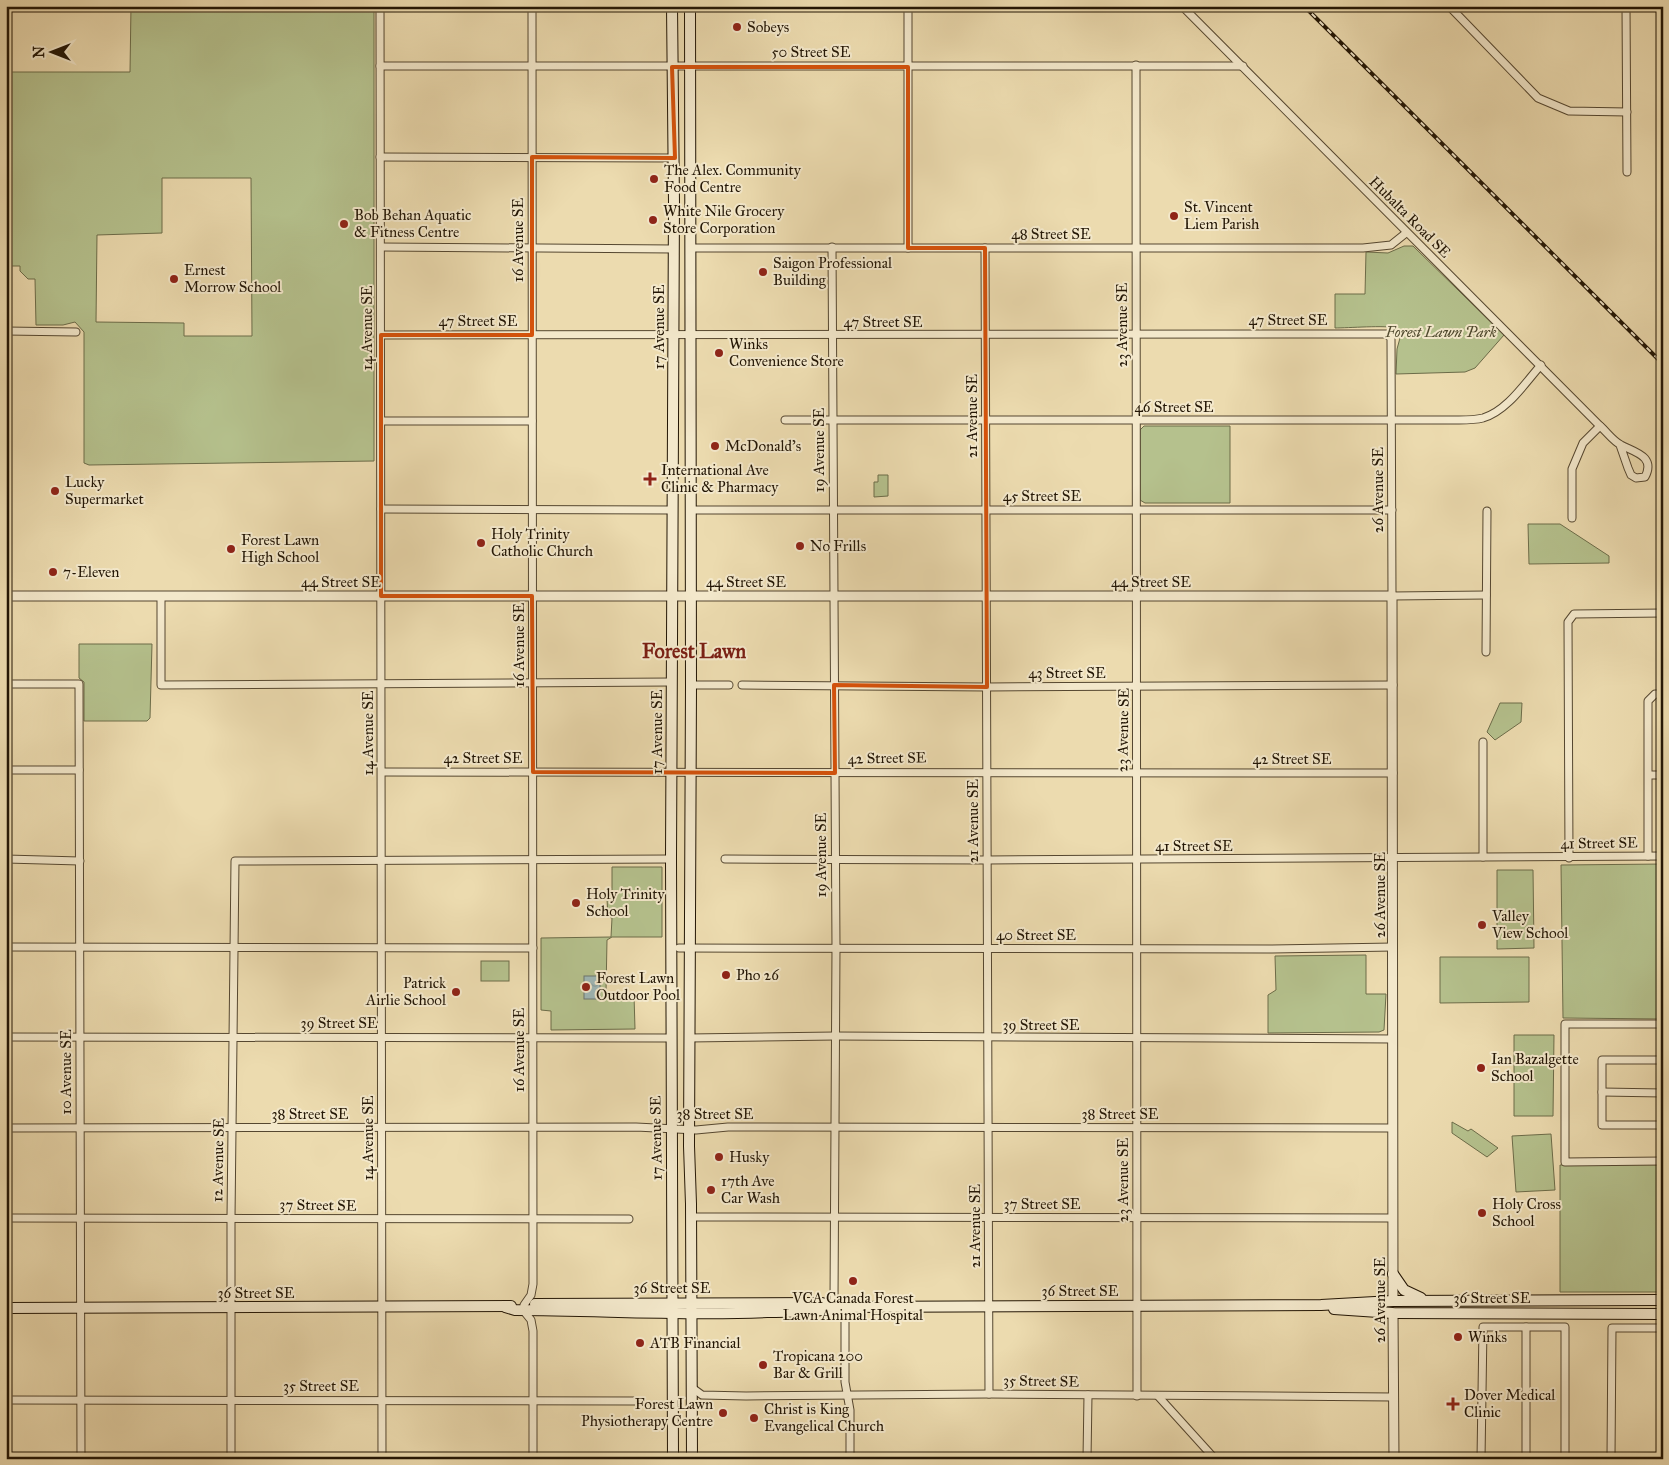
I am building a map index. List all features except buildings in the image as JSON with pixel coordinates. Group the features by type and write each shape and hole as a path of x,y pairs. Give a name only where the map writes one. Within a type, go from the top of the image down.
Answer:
{"main road":[{"name":"17 Avenue SE","path":"672,6 674,158 671,859 673,1459"},
{"path":"690,6 691,685 684,948 689,1038 692,1459"},
{"path":"1393,1274 1404,1290 1426,1300"},
{"name":"36 Street SE","path":"6,1308 691,1308 822,1303 839,1308 1321,1305 1426,1300 1663,1300"},
{"name":"36 Street SE","path":"1321,1305 1333,1308 1393,1312 1663,1314"}],"street":[{"name":"14 Avenue SE","path":"380,6 382,1459"},
{"name":"16 Avenue SE","path":"524,1307 531,1295 533,1284 532,6"},
{"path":"908,6 908,248"},
{"name":"Hubalta Road SE","path":"1182,6 1600,426 1620,445 1642,454 1647,462 1648,471 1645,477 1636,478 1631,475 1620,445"},
{"path":"1449,6 1538,98 1569,111 1627,112"},
{"path":"1626,6 1627,172"},
{"name":"23 Avenue SE","path":"1136,65 1136,596 1138,686 1136,772 1137,1396"},
{"name":"50 Street SE","path":"380,66 1243,66"},
{"path":"380,157 674,158"},
{"name":"48 Street SE","path":"691,248 1379,248 1391,246 1406,233"},
{"path":"380,247 532,247 674,250"},
{"name":"19 Avenue SE","path":"832,248 836,947 834,1301 845,1316 845,1382 850,1459"},
{"name":"21 Avenue SE","path":"986,248 989,1394"},
{"path":"6,331 76,332"},
{"name":"47 Street SE","path":"381,334 674,336 1386,334"},
{"name":"26 Avenue SE","path":"1386,334 1391,338 1392,421 1394,1459"},
{"name":"46 Street SE","path":"785,420 1392,421 1482,418 1497,411 1515,395 1541,365"},
{"path":"381,421 532,421"},
{"path":"1572,518 1572,469 1583,443 1600,426"},
{"path":"381,509 672,510"},
{"name":"45 Street SE","path":"691,510 1392,510"},
{"path":"1486,652 1487,511"},
{"name":"44 Street SE","path":"6,596 1486,595"},
{"path":"161,596 161,684 672,682"},
{"path":"1570,858 1568,622 1574,614 1663,613"},
{"name":"10 Avenue SE","path":"6,684 79,684 80,1459"},
{"name":"43 Street SE","path":"742,684 987,687 1393,685"},
{"path":"691,685 729,685"},
{"path":"1648,856 1648,701 1655,694 1663,694"},
{"path":"1483,742 1483,858"},
{"path":"6,770 79,770"},
{"name":"42 Street SE","path":"382,772 672,774 689,772 987,771 1393,773"},
{"path":"1649,775 1663,775"},
{"name":"41 Street SE","path":"725,859 1136,860 1663,856"},
{"path":"6,859 80,861"},
{"path":"382,860 671,859"},
{"name":"12 Avenue SE","path":"231,1459 232,1037 235,861 382,860"},
{"path":"6,947 533,948"},
{"name":"40 Street SE","path":"684,948 1136,949 1393,947"},
{"path":"1663,1024 1565,1024 1565,1162 1663,1161"},
{"name":"39 Street SE","path":"689,1038 835,1036 1394,1039"},
{"name":"39 Street SE","path":"6,1037 671,1038"},
{"path":"1663,1060 1602,1060 1602,1126 1663,1125"},
{"path":"1602,1092 1663,1093"},
{"name":"38 Street SE","path":"6,1128 382,1127 671,1128 689,1130 835,1127 1393,1128"},
{"name":"37 Street SE","path":"6,1218 629,1219"},
{"name":"37 Street SE","path":"691,1218 1393,1218"},
{"name":"16 Avenue SE","path":"533,1284 540,1307"},
{"path":"524,1307 531,1320 533,1331 533,1459"},
{"path":"533,1331 540,1307"},
{"path":"1526,1327 1526,1458"},
{"path":"1482,1459 1483,1328 1526,1327 1565,1328 1566,1458"},
{"path":"1611,1457 1612,1328 1659,1328"},
{"name":"35 Street SE","path":"691,1387 702,1395 989,1394 1394,1397"},
{"path":"1087,1459 1088,1395"},
{"path":"1158,1396 1216,1459"},
{"name":"35 Street SE","path":"6,1400 636,1401"},
{"path":"1518,1459 1663,1457"}],"highlighted area":[{"path":"672,67 908,67 908,248 985,248 987,687 834,685 835,773 533,772 532,596 381,596 381,335 532,335 532,157 675,158"}],"green space":[{"path":"131,6 374,6 374,461 89,465 84,463 84,332 75,322 63,325 36,325 35,279 28,279 20,271 20,266 6,266 6,72 130,72","holes":["162,178 251,178 252,336 184,336 184,323 96,322 97,235 162,233"]},
{"name":"Forest Lawn Park","path":"1404,246 1413,246 1504,335 1475,368 1465,372 1396,374 1397,349 1400,338 1396,328 1335,328 1335,294 1365,294 1366,252 1388,253"},
{"path":"1144,426 1230,426 1230,503 1145,503 1140,500 1140,430"},
{"path":"878,475 888,475 888,496 874,497 874,482 878,482"},
{"path":"1528,524 1560,524 1609,556 1609,563 1529,564"},
{"path":"79,644 152,644 150,718 147,721 84,721 84,682 79,678"},
{"path":"1500,703 1522,703 1521,722 1495,740 1487,732"},
{"path":"1663,864 1663,1019 1563,1018 1561,865"},
{"path":"612,867 662,867 662,937 612,937 607,940 606,992 634,995 635,1029 551,1030 551,1011 541,1010 541,938 611,937 612,918 608,917 607,899 612,899"},
{"path":"1497,870 1533,870 1534,948 1497,949"},
{"path":"1366,955 1366,994 1386,994 1384,1030 1379,1032 1268,1033 1268,995 1276,990 1275,956"},
{"path":"1440,957 1529,957 1529,1002 1440,1003"},
{"path":"481,961 509,961 509,981 481,981"},
{"path":"1514,1035 1554,1035 1553,1116 1514,1116"},
{"path":"1452,1122 1468,1131 1471,1129 1498,1148 1487,1157 1452,1133"},
{"path":"1551,1134 1555,1190 1516,1192 1512,1136"},
{"path":"1663,1164 1663,1292 1560,1292 1560,1165"}],"water":[{"path":"584,976 600,976 600,999 584,999"}],"railway":[{"path":"1304,6 1663,364"}],"place":[{"name":"Sobeys","path":"737,27"},
{"name":"The Alex. Community Food Centre","path":"654,179"},
{"name":"St. Vincent Liem Parish","path":"1174,216"},
{"name":"White Nile Grocery Store Corporation","path":"653,220"},
{"name":"Bob Behan Aquatic & Fitness Centre","path":"344,224"},
{"name":"Saigon Professional Building","path":"763,272"},
{"name":"Ernest Morrow School","path":"174,279"},
{"name":"Winks Convenience Store","path":"719,353"},
{"name":"McDonald's","path":"715,446"},
{"name":"International Ave Clinic & Pharmacy","path":"650,479"},
{"name":"Lucky Supermarket","path":"55,491"},
{"name":"Holy Trinity Catholic Church","path":"481,543"},
{"name":"No Frills","path":"800,546"},
{"name":"Forest Lawn High School","path":"231,549"},
{"name":"7-Eleven","path":"53,572"},
{"name":"Holy Trinity School","path":"576,903"},
{"name":"Valley View School","path":"1482,925"},
{"name":"Pho 26","path":"726,975"},
{"name":"Forest Lawn Outdoor Pool","path":"586,987"},
{"name":"Patrick Airlie School","path":"456,992"},
{"name":"Ian Bazalgette School","path":"1481,1068"},
{"name":"Husky","path":"719,1157"},
{"name":"17th Ave Car Wash","path":"711,1190"},
{"name":"Holy Cross School","path":"1482,1213"},
{"name":"VCA Canada Forest Lawn Animal Hospital","path":"853,1281"},
{"name":"Winks","path":"1458,1337"},
{"name":"ATB Financial","path":"640,1343"},
{"name":"Tropicana 200 Bar & Grill","path":"763,1365"},
{"name":"Dover Medical Clinic","path":"1453,1404"},
{"name":"Forest Lawn Physiotherapy Centre","path":"723,1413"},
{"name":"Christ is King Evangelical Church","path":"754,1418"}],"district":[{"name":"Forest Lawn","path":"694,651"}]}
